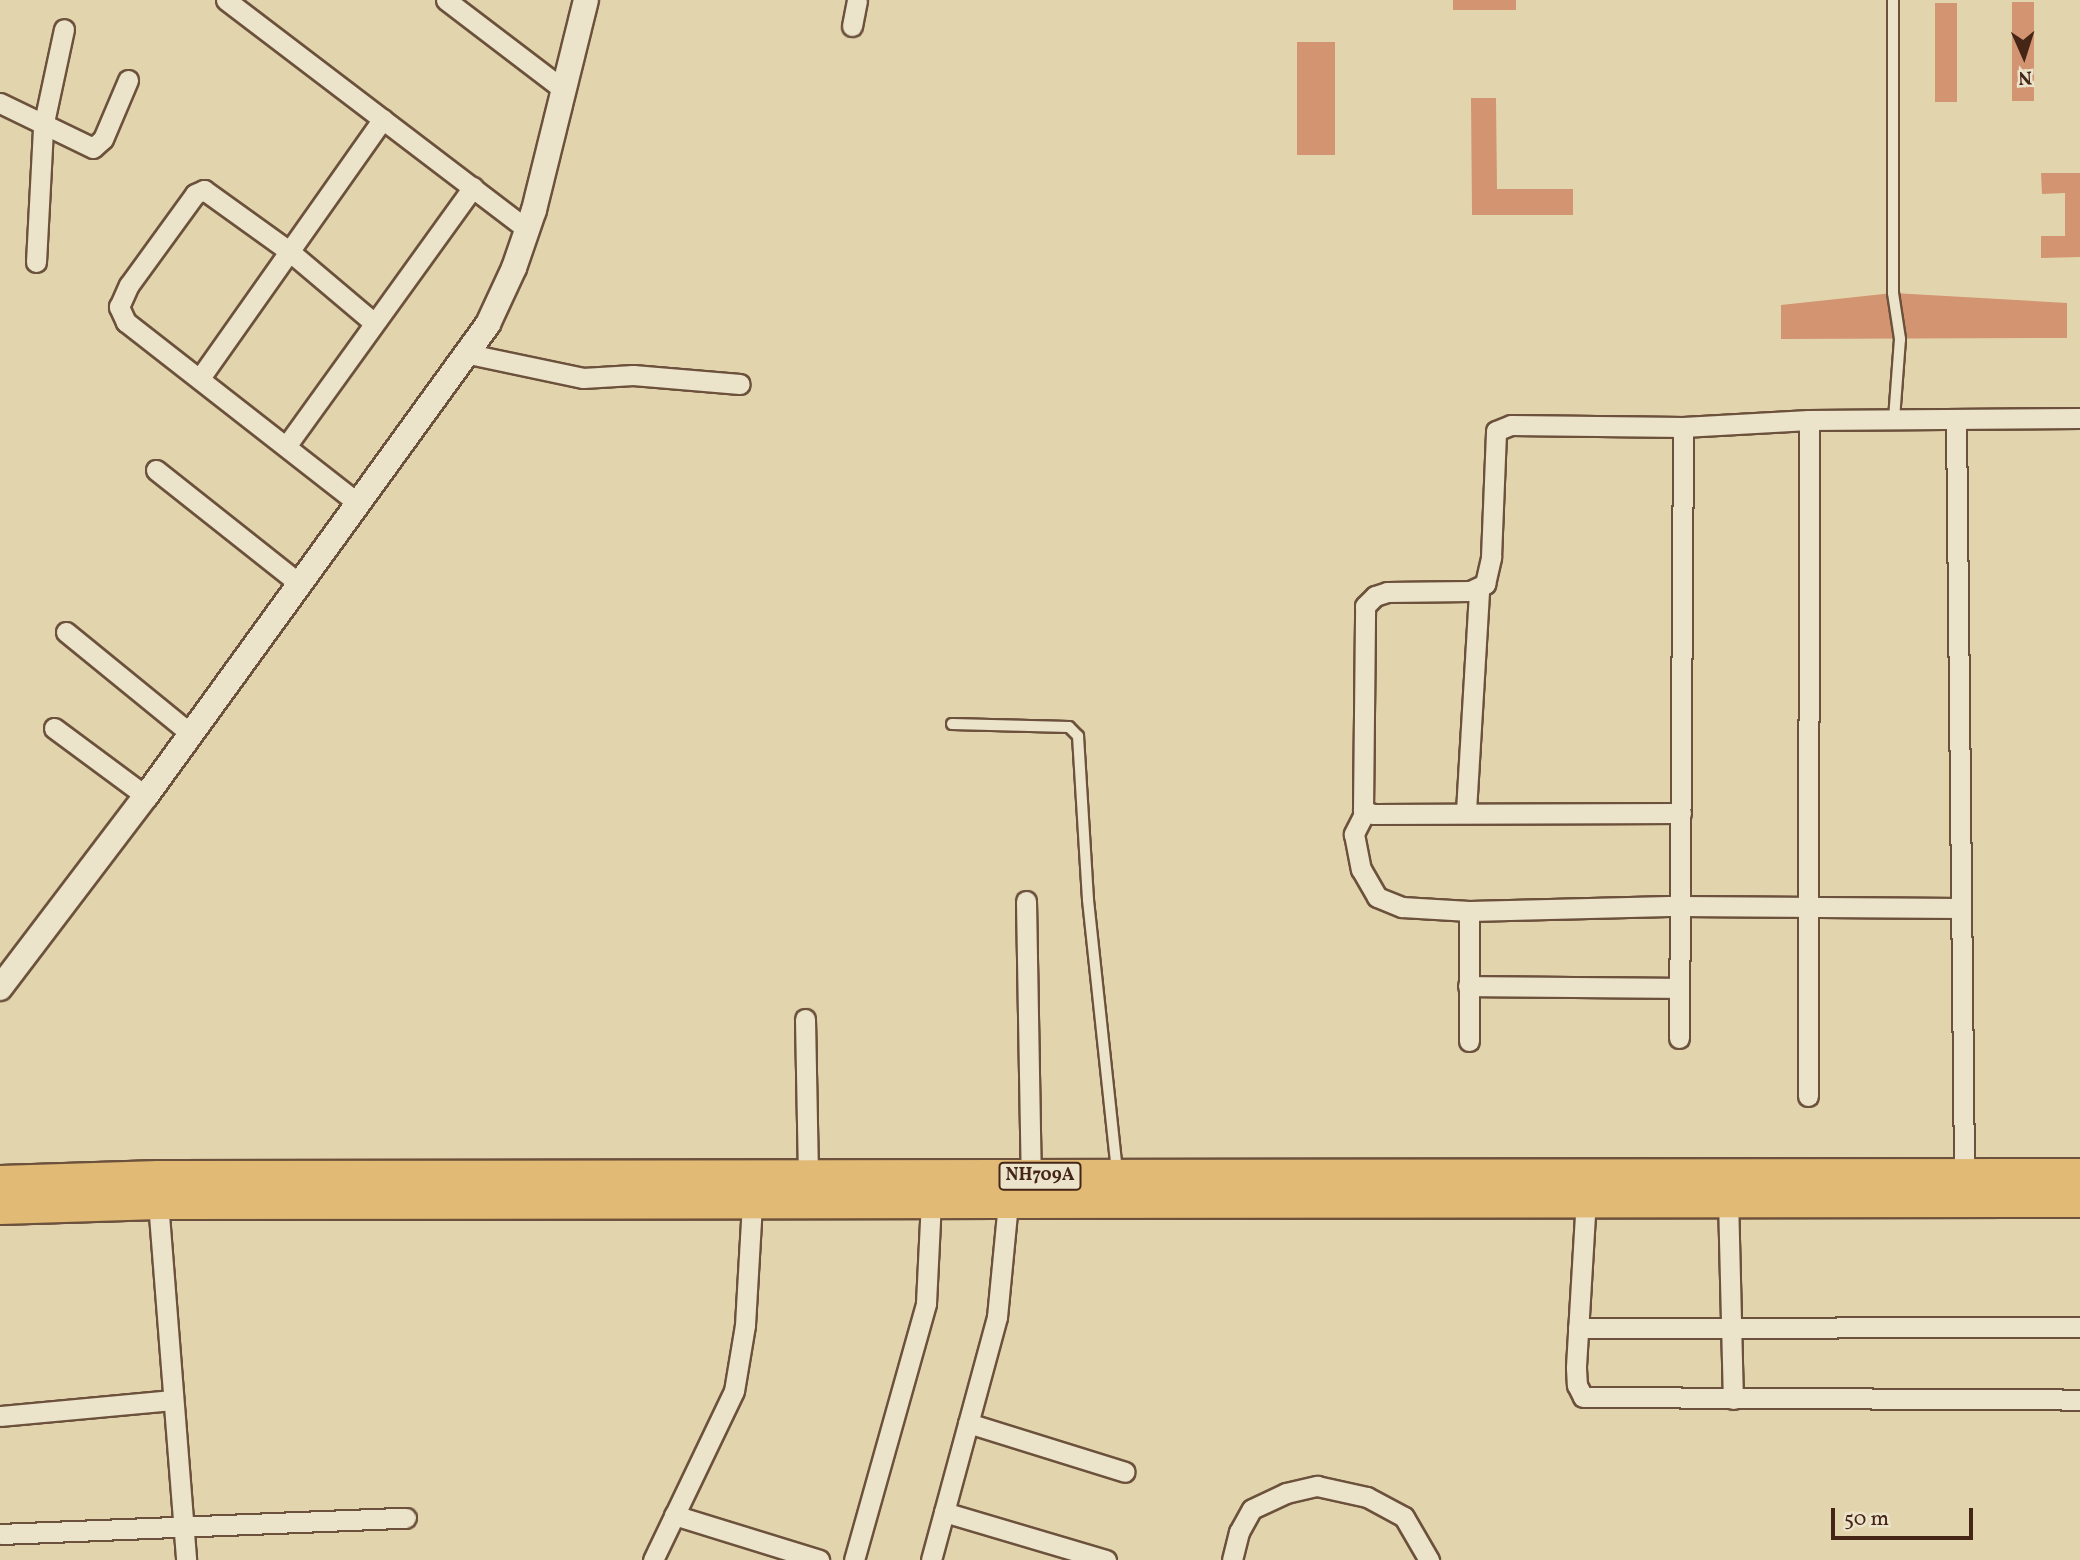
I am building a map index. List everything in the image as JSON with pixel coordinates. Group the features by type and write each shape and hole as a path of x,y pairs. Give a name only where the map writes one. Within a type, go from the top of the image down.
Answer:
{"highway":[{"name":"NH709A","path":"0,1207 158,1202 931,1202 1016,1185 1118,1175 2080,1175"},
{"name":"NH709A","path":"0,1182 158,1177 808,1177 1016,1185 1586,1198 2080,1200"}],"street":[{"path":"226,0 528,230"},
{"path":"446,0 563,89"},
{"path":"0,988 8,961 146,796 469,354 514,268 528,230 586,0"},
{"path":"852,26 857,0"},
{"path":"36,262 43,127 64,29"},
{"path":"0,103 86,147 97,147 128,80"},
{"path":"200,378 383,119"},
{"path":"287,446 373,322 473,187"},
{"path":"359,504 126,322 119,307 129,285 199,191 211,192 289,251 373,322"},
{"path":"469,354 583,378 633,375 740,384"},
{"path":"1466,811 1479,589 1490,566 1496,431 1511,425 1683,427 1809,420 2080,418"},
{"path":"1956,419 1964,1173"},
{"path":"1808,1096 1809,420"},
{"path":"1679,1038 1683,427"},
{"path":"156,470 300,584"},
{"path":"1479,589 1387,592 1374,596 1365,606 1365,812 1356,824 1355,848 1377,897 1402,907 1469,911 1679,906 1960,908"},
{"path":"66,632 191,734"},
{"path":"54,728 146,796"},
{"path":"1365,812 1681,813"},
{"path":"930,1560 997,1317 1016,1185 1026,901"},
{"path":"1469,911 1469,1041"},
{"path":"1468,986 1679,988"},
{"path":"805,1019 808,1177"},
{"path":"1586,1198 1577,1385 1583,1397 2080,1400"},
{"path":"1728,1198 1733,1399"},
{"path":"158,1202 186,1560"},
{"path":"854,1560 926,1303 931,1202"},
{"path":"653,1560 729,1405 739,1371 752,1203"},
{"path":"1578,1328 2080,1327"},
{"path":"0,1416 172,1400"},
{"path":"968,1423 1125,1472"},
{"path":"1232,1560 1240,1532 1252,1509 1286,1493 1317,1486 1367,1497 1404,1517 1429,1560"},
{"path":"944,1512 1106,1560"},
{"path":"674,1515 819,1560"},
{"path":"0,1534 184,1524 406,1518"}],"lane":[{"path":"1893,0 1894,293 1900,339 1894,419"},
{"path":"952,724 1069,727 1078,736 1088,900 1118,1175"}],"building":[{"path":"1453,0 1516,0 1516,10 1453,10"},
{"path":"2012,2 2034,2 2034,101 2012,101"},
{"path":"1935,3 1957,3 1957,102 1935,102"},
{"path":"1297,42 1335,42 1335,155 1297,155"},
{"path":"1471,98 1496,98 1497,189 1573,189 1573,215 1472,215"},
{"path":"2041,173 2080,173 2080,257 2041,258 2041,236 2065,236 2065,193 2042,194"},
{"path":"1893,293 2067,303 2067,338 1781,339 1781,305"}]}
